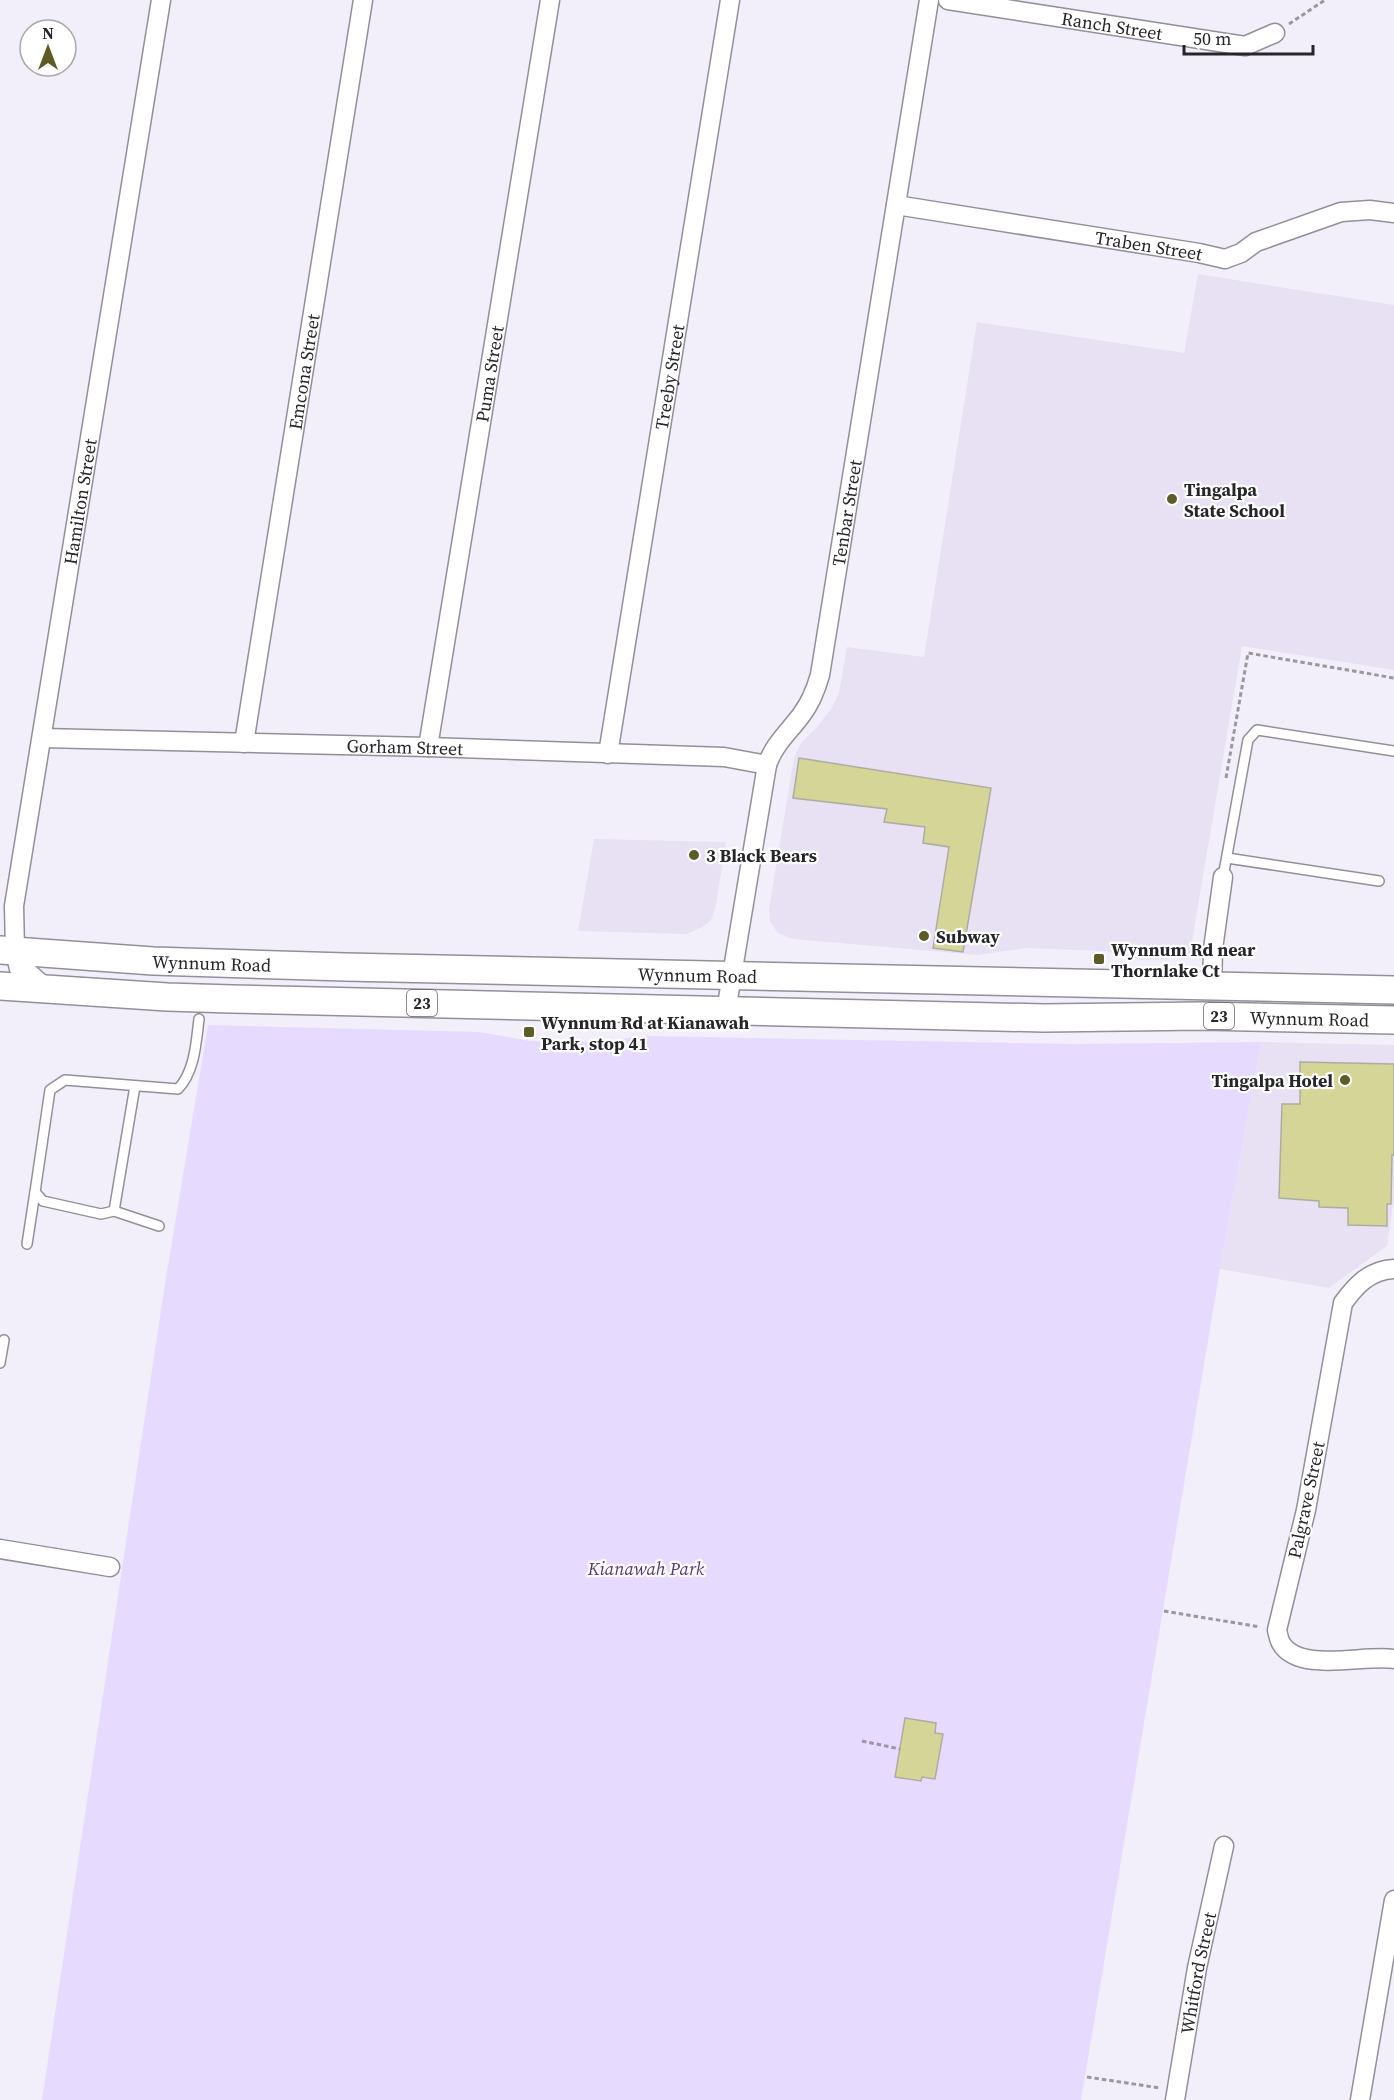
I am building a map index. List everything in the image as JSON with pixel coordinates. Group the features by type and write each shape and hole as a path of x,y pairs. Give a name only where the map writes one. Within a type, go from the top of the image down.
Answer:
{"main road":[{"name":"Wynnum Road","path":"7,951 153,961 345,967 1394,990"},
{"path":"345,967 369,985 369,1002"},
{"name":"Wynnum Road","path":"0,986 167,997 726,1011 1044,1018 1203,1016 1394,1020"}],"street":[{"name":"Hamilton Street","path":"7,951 161,0"},
{"name":"Emcona Street","path":"244,743 363,0"},
{"name":"Puma Street","path":"428,747 550,0"},
{"name":"Treeby Street","path":"608,754 730,0"},
{"name":"Tenbar Street","path":"726,1011 767,765 779,740 811,700 820,675 929,0"},
{"name":"Ranch Street","path":"948,0 1245,46 1275,33"},
{"name":"Traben Street","path":"896,206 1225,259 1241,253 1256,242 1341,212 1370,210 1394,213"},
{"name":"Gorham Street","path":"42,738 724,757 767,765"},
{"path":"1212,987 1214,940 1223,877"},
{"path":"7,951 19,969 29,973 47,989"},
{"name":"Palgrave Street","path":"1277,1630 1306,1510 1343,1303 1357,1284 1382,1269 1394,1269"},
{"path":"0,1549 110,1568"},
{"path":"1277,1630 1282,1645 1297,1657 1321,1661 1394,1659"},
{"name":"Whitford Street","path":"1175,2095 1197,1968 1224,1846"},
{"path":"1360,2100 1394,1900"}],"lane":[{"path":"1223,877 1248,740 1257,730 1394,751"},
{"path":"1227,858 1379,881"},
{"path":"27,1244 51,1090 65,1080 178,1089 187,1079 195,1051 200,1019"},
{"path":"114,1211 135,1086"},
{"path":"35,1192 43,1201 101,1214 114,1211 159,1226"},
{"path":"0,1362 4,1340"}],"path":[{"path":"1275,33 1325,0"},
{"path":"1164,1611 1277,1630"},
{"path":"862,1741 900,1749"},
{"path":"1087,2076 1175,2095"}],"shaded area":[{"name":"Tingalpa State School","path":"1198,274 1394,305 1394,670 1242,646 1189,959 1141,960 1105,951 1026,948 977,955 793,939 778,933 770,922 769,909 794,757 801,743 831,709 839,693 847,647 924,657 977,322 1184,353"},
{"path":"594,839 726,842 716,905 711,920 687,934 578,931"},
{"path":"1261,1042 1394,1045 1394,1198 1387,1246 1329,1288 1220,1269"}],"green space":[{"name":"Kianawah Park","path":"208,1025 480,1032 530,1041 594,1042 646,1036 1073,1044 1261,1042 1220,1269 1081,2100 42,2100 164,1290"}],"building":[{"path":"799,758 991,788 963,952 933,948 949,847 923,843 925,827 884,822 887,809 793,798"},
{"path":"1300,1062 1394,1064 1394,1155 1392,1155 1391,1204 1387,1204 1387,1226 1348,1225 1348,1208 1319,1207 1319,1201 1279,1198 1282,1104 1300,1104"},
{"path":"905,1718 936,1723 935,1733 943,1734 935,1779 922,1777 921,1781 895,1777"}],"place":[{"name":"Tingalpa State School","path":"1172,499"},
{"name":"3 Black Bears","path":"694,855"},
{"name":"Subway","path":"924,936"},
{"name":"Wynnum Rd near Thornlake Ct","path":"1099,959"},
{"name":"Wynnum Rd at Kianawah Park, stop 41","path":"529,1032"},
{"name":"Tingalpa Hotel","path":"1345,1080"}]}
